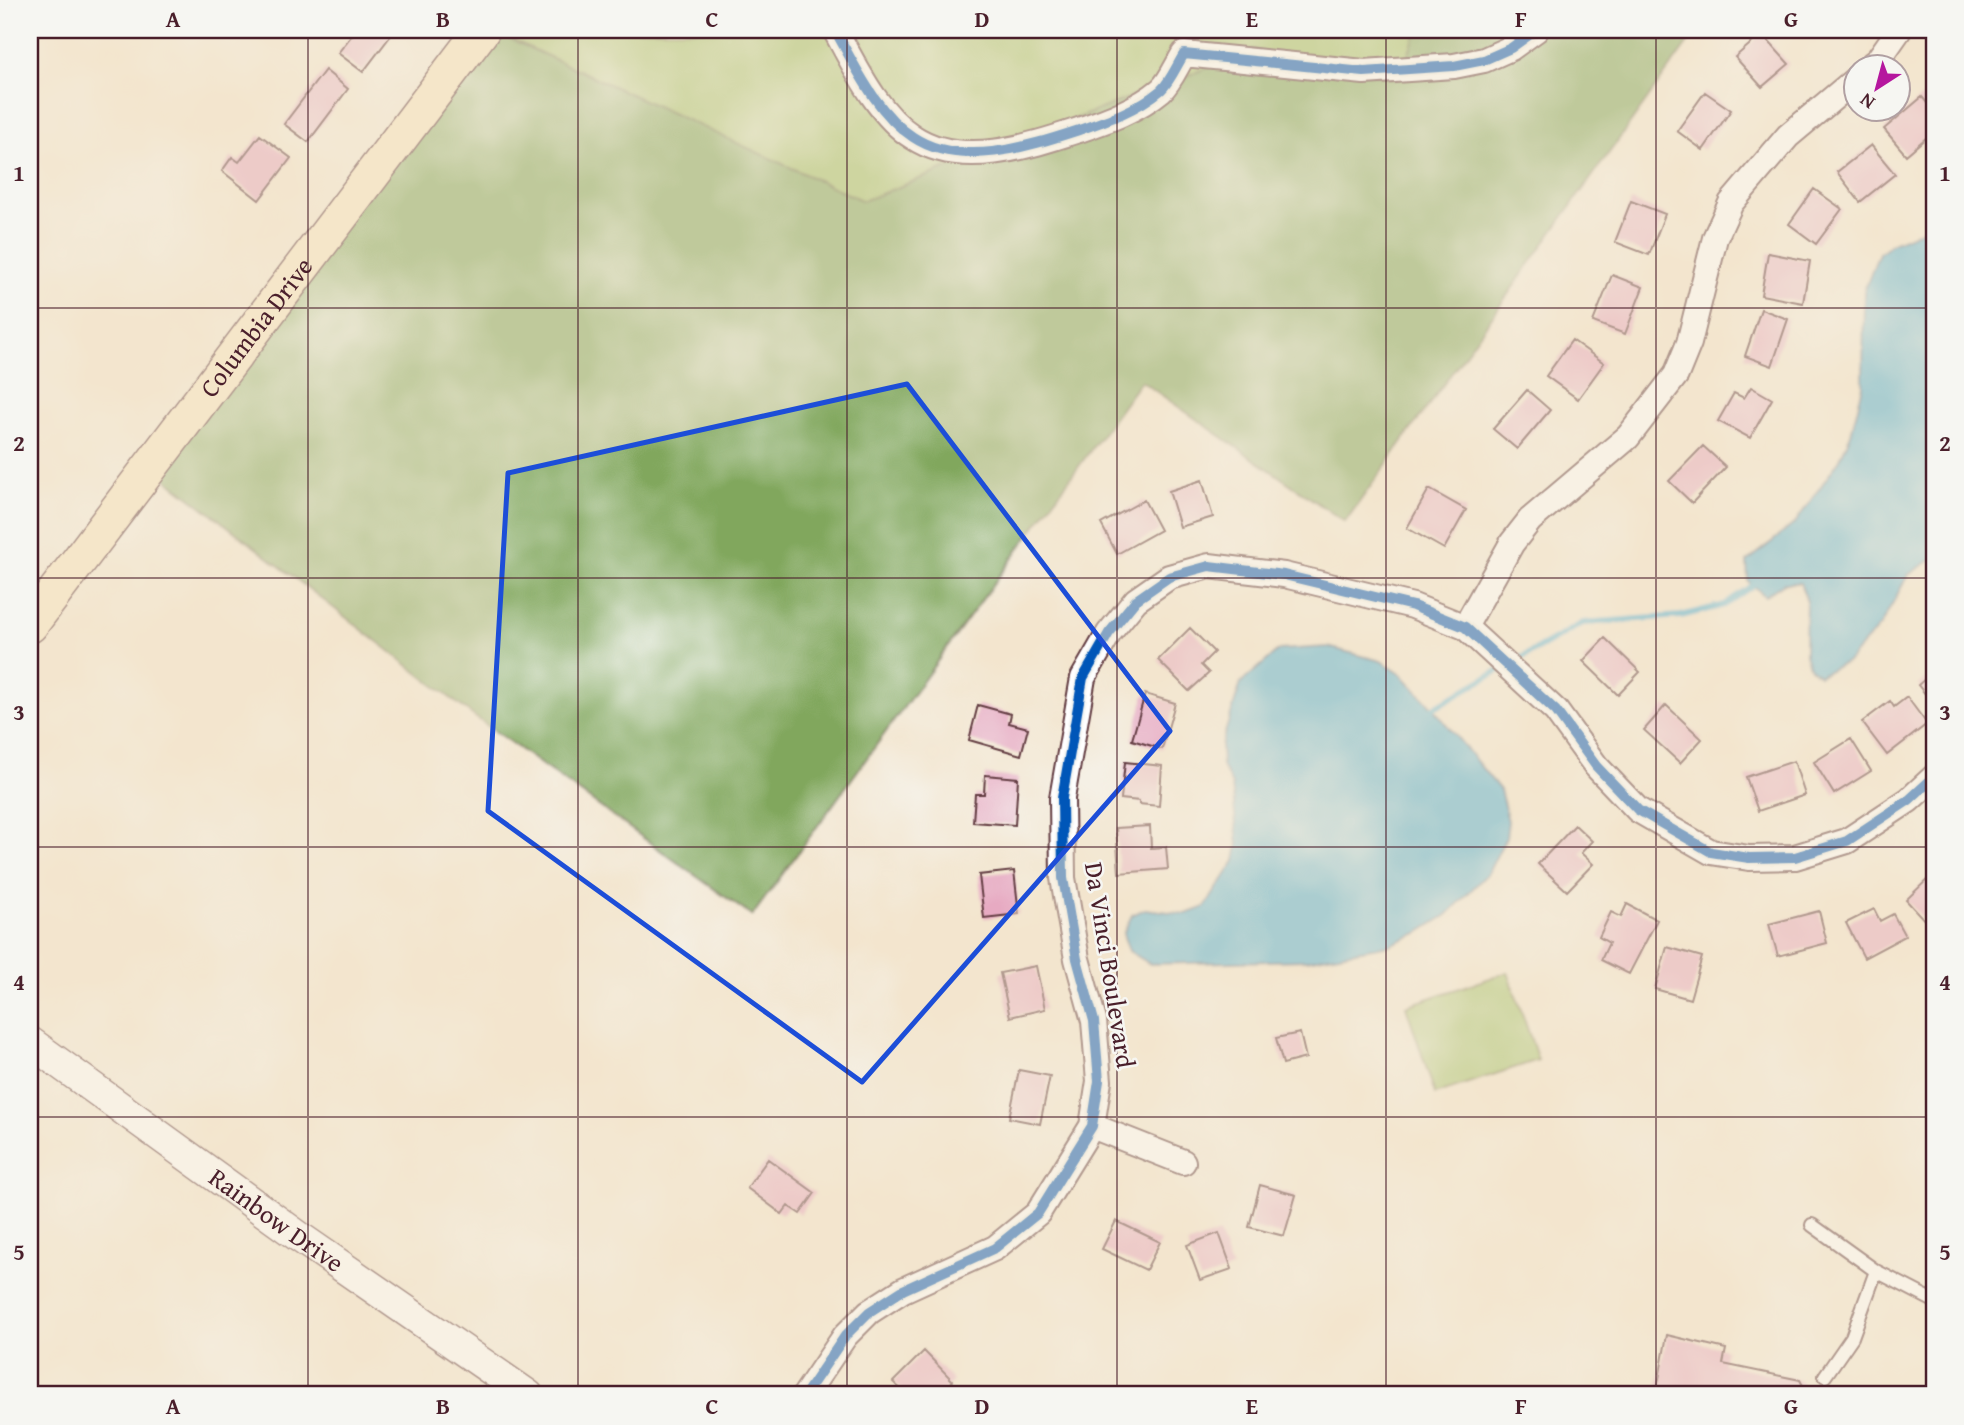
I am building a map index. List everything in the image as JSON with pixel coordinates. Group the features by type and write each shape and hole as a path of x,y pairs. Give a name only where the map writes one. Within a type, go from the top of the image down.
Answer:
{"main road":[{"name":"Columbia Drive","path":"30,625 482,30"}],"street":[{"path":"835,30 865,85 891,117 913,137 932,146 963,153 989,153 1034,145 1123,115 1163,89 1185,48 1364,72 1454,66 1484,61 1511,48 1535,30"},
{"path":"1884,52 1899,30"},
{"path":"1465,627 1512,543 1530,520 1628,437 1676,375 1689,343 1715,238 1731,202 1788,136 1842,91"},
{"name":"Da Vinci Boulevard","path":"805,1395 845,1336 869,1312 903,1290 995,1248 1038,1213 1092,1126 1099,1081 1094,1021 1077,959 1063,878 1062,798 1083,678 1109,633 1136,600 1169,577 1209,566 1284,575 1413,606 1465,627 1556,710 1595,766 1638,810 1711,852 1749,858 1795,857 1847,841 1909,800 1934,777"},
{"name":"Rainbow Drive","path":"30,1042 287,1228 528,1395"},
{"path":"1092,1126 1183,1162"}],"lane":[{"path":"1812,1225 1876,1271 1934,1301"},
{"path":"1825,1376 1852,1336 1876,1271"}],"highlighted area":[{"path":"907,384 1170,731 862,1082 488,811 508,473"}],"green space":[{"path":"1417,30 1400,79 1253,50 863,201 495,32"},
{"path":"1417,30 1697,30 1345,522 1141,381 752,916 475,717 152,468 495,32 863,201 1253,50 1399,79"},
{"path":"1508,972 1538,1060 1435,1094 1406,1006"}],"water":[{"path":"1934,225 1934,558 1908,575 1880,626 1847,662 1819,675 1810,668 1805,654 1806,598 1800,583 1784,583 1765,596 1748,581 1747,562 1795,523 1840,459 1851,434 1863,386 1864,291 1879,253 1890,244"},
{"path":"1328,647 1381,661 1402,675 1433,708 1500,790 1508,821 1506,837 1488,873 1447,915 1418,933 1389,945 1306,960 1150,964 1129,951 1123,934 1132,915 1145,909 1186,914 1205,907 1235,861 1238,845 1232,785 1222,766 1221,745 1241,683 1279,650"}],"building":[{"path":"356,30 395,30 363,72 338,53"},
{"path":"1762,34 1789,64 1762,87 1735,57"},
{"path":"325,70 348,89 308,142 284,124"},
{"path":"1705,92 1731,110 1703,150 1677,131"},
{"path":"1922,97 1934,111 1934,131 1906,155 1884,129 1892,122 1912,122 1912,105"},
{"path":"260,135 291,158 259,200 222,171 232,157 239,162"},
{"path":"1871,145 1895,174 1860,202 1837,172"},
{"path":"1814,189 1842,209 1816,244 1789,224"},
{"path":"1631,201 1665,214 1649,255 1615,242"},
{"path":"1768,253 1810,261 1803,303 1761,295"},
{"path":"1612,275 1643,287 1625,334 1593,322"},
{"path":"1761,309 1788,319 1772,366 1745,356"},
{"path":"1572,340 1604,363 1578,399 1546,376"},
{"path":"1751,387 1772,399 1750,438 1718,421 1734,393 1744,398"},
{"path":"1527,390 1550,410 1517,449 1493,429"},
{"path":"1703,446 1726,467 1692,503 1669,481"},
{"path":"1202,480 1213,517 1180,527 1169,491"},
{"path":"1429,489 1466,510 1444,549 1407,528"},
{"path":"1144,500 1160,530 1117,554 1101,524"},
{"path":"1190,628 1214,652 1201,665 1209,673 1189,691 1158,660"},
{"path":"1605,638 1640,672 1618,695 1583,661"},
{"path":"1934,671 1934,705 1918,685"},
{"path":"1145,694 1175,703 1162,749 1132,740"},
{"path":"1907,697 1927,724 1887,755 1862,722 1890,701 1894,707"},
{"path":"978,705 1011,714 1009,723 1028,728 1021,755 969,740"},
{"path":"1666,705 1702,739 1680,763 1644,730"},
{"path":"1851,739 1871,771 1834,794 1814,762"},
{"path":"1794,761 1805,795 1758,811 1746,777"},
{"path":"1125,762 1162,766 1159,806 1121,799"},
{"path":"985,775 1018,778 1015,825 973,822 975,794 984,794"},
{"path":"1575,825 1592,841 1581,853 1593,864 1567,891 1538,864"},
{"path":"1150,826 1151,848 1166,847 1168,869 1119,873 1116,828"},
{"path":"1014,871 1019,914 984,918 979,875"},
{"path":"1934,873 1934,918 1928,924 1906,900"},
{"path":"1627,904 1657,920 1629,974 1601,960 1609,943 1599,937 1611,912 1621,917"},
{"path":"1874,909 1880,921 1893,914 1905,936 1864,958 1846,923"},
{"path":"1819,911 1827,943 1778,956 1769,924"},
{"path":"1667,947 1702,957 1690,999 1655,989"},
{"path":"1036,966 1045,1009 1010,1017 1000,973"},
{"path":"1300,1033 1306,1058 1283,1064 1276,1038"},
{"path":"1019,1070 1050,1076 1040,1124 1009,1118"},
{"path":"768,1159 815,1193 800,1214 788,1206 782,1214 747,1188"},
{"path":"1260,1185 1296,1195 1284,1236 1249,1227"},
{"path":"1116,1221 1160,1242 1146,1270 1102,1249"},
{"path":"1219,1233 1232,1269 1200,1280 1187,1245"},
{"path":"1667,1335 1726,1349 1723,1364 1800,1380 1808,1395 1656,1395"},
{"path":"924,1351 953,1381 939,1395 907,1395 893,1382"}],"waterway":[{"path":"1514,662 1583,623 1681,616 1724,605 1753,585"},
{"path":"1433,708 1501,669"}],"cycle path":[{"path":"835,30 878,103 900,127 932,147 952,152 974,153 1018,148 1122,114 1161,90 1184,54 1364,72 1454,66 1484,60 1511,48 1536,30"},
{"path":"805,1395 845,1336 869,1312 903,1290 995,1248 1038,1213 1092,1126 1099,1081 1094,1021 1077,959 1063,878 1062,798 1083,678 1109,633 1136,600 1169,577 1209,566 1284,575 1413,606 1465,627 1556,711 1596,766 1638,810 1711,852 1749,858 1795,857 1847,841 1909,800 1934,777"}]}
